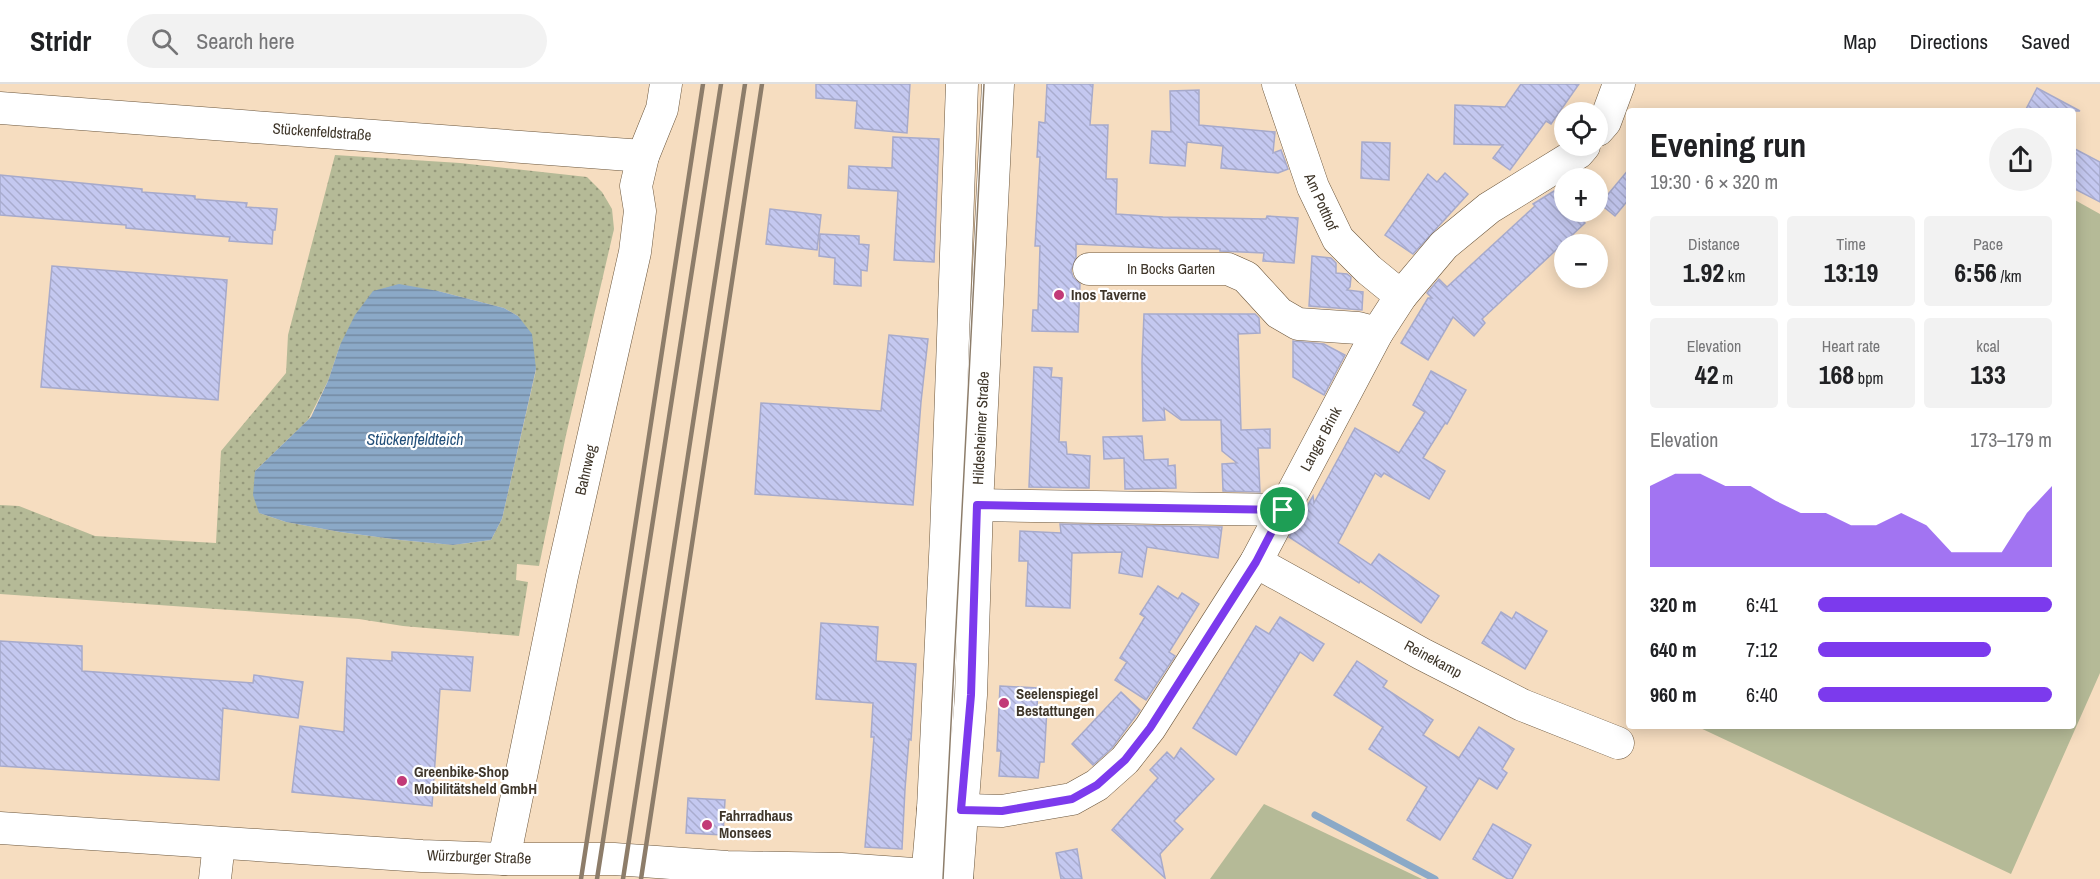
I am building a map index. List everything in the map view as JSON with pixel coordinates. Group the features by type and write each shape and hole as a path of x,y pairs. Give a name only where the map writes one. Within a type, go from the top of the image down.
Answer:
{"street":[{"name":"Bahnweg","path":"504,859 562,576 635,252 640,211 636,186 643,156 662,109 666,84"},
{"name":"Hildesheimer Straße","path":"942,877 947,810 946,536 962,84"},
{"name":"Hildesheimer Straße","path":"947,810 971,695 977,505 998,84"},
{"name":"Am Potthof","path":"1278,84 1313,187 1338,239 1369,270 1401,296"},
{"path":"1608,114 1620,84"},
{"name":"Stückenfeldstraße","path":"0,108 643,156"},
{"name":"Langer Brink","path":"947,810 1002,811 1072,799 1097,785 1125,760 1150,728 1256,562 1377,333 1401,296 1453,237 1489,208 1573,156"},
{"name":"In Bocks Garten","path":"1089,269 1228,269 1246,277 1279,313 1298,324 1358,328 1377,333"},
{"path":"977,505 1283,510"},
{"name":"Reinekamp","path":"1256,562 1422,654 1522,705 1618,743"},
{"name":"Würzburger Straße","path":"0,828 504,859 614,859 727,867 841,869 942,877"},
{"path":"214,879 219,843"}],"green space":[{"path":"335,155 460,163 587,177 602,192 612,209 614,229 566,435 539,566 517,564 516,580 528,582 519,636 403,626 359,619 0,594 0,505 19,506 95,536 216,543 221,451 286,373 288,335","holes":["438,291 504,308 518,316 536,370 502,519 491,540 453,545 400,540 286,522 259,513 255,471 308,420 328,381 340,345"]},
{"path":"2076,201 2100,214 2100,673 2076,727"},
{"path":"1702,729 2075,729 2011,874"},
{"path":"1264,804 1422,879 1210,879"}],"water":[{"name":"Stückenfeldteich","path":"399,284 438,291 504,308 518,316 532,334 536,369 502,519 491,540 453,545 400,540 286,522 259,513 253,495 255,471 311,417 328,381 340,345 355,315 373,291"}],"building":[{"path":"816,84 910,84 907,133 855,128 857,101 816,98"},
{"path":"1047,84 1093,84 1090,125 1108,125 1106,179 1117,179 1116,214 1163,217 1298,218 1294,263 1263,261 1264,253 1220,251 1220,249 1076,244 1076,258 1071,270 1073,277 1080,284 1078,332 1032,331 1033,310 1038,310 1040,246 1035,246 1040,157 1037,157 1039,122 1045,123"},
{"path":"1521,84 1579,84 1566,102 1554,102 1554,120 1551,124 1546,121 1510,170 1493,158 1503,145 1454,144 1455,105 1505,107"},
{"path":"2037,88 2074,108 2027,108"},
{"path":"1199,90 1199,125 1275,132 1273,153 1281,150 1288,169 1278,173 1221,168 1223,146 1187,142 1185,166 1150,163 1152,131 1171,132 1170,91"},
{"path":"893,137 939,139 934,262 894,260 898,191 848,188 849,166 892,168"},
{"path":"1362,142 1390,143 1389,180 1361,178"},
{"path":"2076,150 2100,162 2100,202 2076,190"},
{"path":"1445,173 1468,194 1413,254 1385,235 1428,174 1437,182"},
{"path":"1626,173 1626,203 1615,216 1608,210 1608,194"},
{"path":"0,175 142,189 142,192 195,196 195,199 247,203 246,207 277,209 272,244 229,241 230,237 126,228 126,225 0,215"},
{"path":"1554,191 1554,222 1585,223 1573,234 1554,234 1554,252 1482,319 1485,323 1474,336 1453,317 1428,360 1401,343 1428,298 1432,298 1427,293 1439,279 1447,287 1535,206 1533,204"},
{"path":"770,209 821,215 817,250 766,244"},
{"path":"820,234 859,236 859,244 869,245 867,271 861,270 861,286 834,284 835,258 819,256"},
{"path":"1312,256 1331,258 1336,263 1336,273 1347,274 1351,277 1350,287 1347,290 1363,292 1362,310 1309,306"},
{"path":"52,266 227,280 218,400 41,387"},
{"path":"1144,314 1255,314 1259,318 1260,333 1238,334 1241,430 1270,429 1270,448 1258,448 1260,492 1223,491 1222,464 1237,463 1222,451 1221,420 1181,420 1164,408 1165,420 1143,421"},
{"path":"889,335 928,339 913,505 755,494 761,403 881,411"},
{"path":"1293,341 1324,344 1345,355 1324,395 1293,377"},
{"path":"1034,367 1052,368 1051,377 1062,378 1059,442 1066,442 1067,454 1090,456 1089,488 1029,487"},
{"path":"1431,371 1466,390 1447,424 1445,423 1423,458 1445,471 1429,499 1384,473 1381,477 1375,473 1338,543 1371,565 1379,554 1439,596 1421,623 1360,581 1359,583 1289,537 1313,496 1314,503 1355,428 1399,453 1425,412 1413,405"},
{"path":"1142,436 1144,460 1168,459 1168,466 1175,465 1176,488 1125,489 1124,458 1104,459 1103,437"},
{"path":"1060,524 1222,527 1218,558 1147,547 1142,577 1119,573 1122,552 1072,553 1070,608 1026,606 1028,561 1019,561 1020,531 1061,533"},
{"path":"1158,586 1178,599 1182,593 1199,604 1169,652 1175,656 1146,700 1115,680 1127,662 1120,658 1145,617 1140,614"},
{"path":"1501,612 1512,619 1516,612 1547,631 1525,669 1482,643"},
{"path":"1280,617 1324,644 1313,661 1300,652 1236,755 1193,728 1256,626 1269,634"},
{"path":"821,623 878,627 876,661 916,664 902,849 865,847 874,737 871,737 873,703 816,699"},
{"path":"0,641 82,646 82,671 253,683 254,675 303,682 298,718 223,708 219,780 0,766"},
{"path":"392,652 473,657 470,691 440,689 432,806 292,792 300,726 344,732 347,658 392,661"},
{"path":"1357,661 1387,681 1383,687 1433,720 1423,735 1459,758 1479,727 1514,749 1502,769 1507,773 1497,789 1479,778 1440,840 1407,820 1427,787 1369,749 1383,727 1334,695"},
{"path":"1000,686 1038,688 1037,708 1047,708 1044,762 1040,762 1038,778 999,776 1001,751 997,751"},
{"path":"1121,692 1140,710 1112,748 1093,765 1072,744"},
{"path":"1181,748 1214,779 1174,821 1183,829 1160,854 1165,878 1112,830 1158,778 1150,770 1167,752 1174,759"},
{"path":"688,798 725,800 723,835 686,833"},
{"path":"1493,824 1531,845 1512,879 1508,879 1473,859"},
{"path":"1077,849 1082,879 1061,879 1056,853"}],"waterway":[{"path":"1315,815 1435,879"}],"tram line":[{"path":"943,879 984,84"}],"railway":[{"path":"581,879 703,84"},
{"path":"597,879 721,84"},
{"path":"623,879 745,84"},
{"path":"641,879 762,84"}],"place":[{"name":"Inos Taverne","path":"1059,295"},
{"name":"Seelenspiegel Bestattungen","path":"1004,703"},
{"name":"Greenbike-Shop Mobilitätsheld GmbH","path":"402,781"},
{"name":"Fahrradhaus Monsees","path":"707,825"}],"route":[{"path":"977,505 1283,510 1256,562 1150,728 1125,760 1097,785 1072,799 1002,811 961,810 971,695 977,505"}]}
